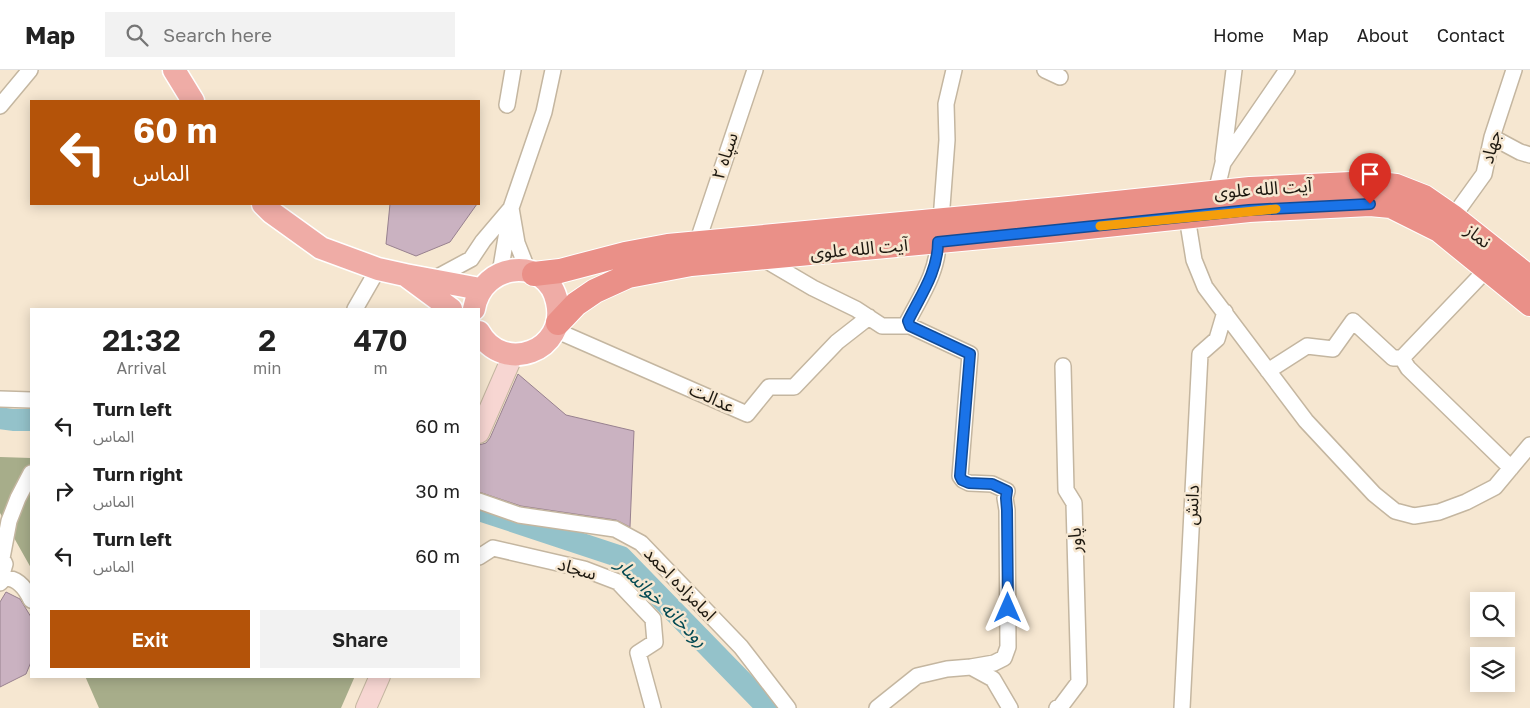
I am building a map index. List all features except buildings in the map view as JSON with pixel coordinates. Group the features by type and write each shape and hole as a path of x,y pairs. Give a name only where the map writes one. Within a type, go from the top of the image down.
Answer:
{"highway":[{"name":"آیت الله علوی","path":"556,326 576,304 595,291 628,276 691,264 762,258 1216,192 1371,182 1396,186 1424,197"},
{"name":"نماز","path":"1424,197 1487,269 1526,292"},
{"name":"آیت الله علوی","path":"531,273 560,271 625,254 697,243 1187,217 1249,210 1370,204 1391,206 1446,224"},
{"name":"نماز","path":"1446,224 1526,292"}],"main road":[{"path":"174,70 192,100"},
{"path":"264,205 321,248 378,268 432,280 477,299 489,280 500,273 514,270 531,273 544,280 552,289 558,306 556,326 547,342 535,351 513,355 501,352 491,346 480,333"},
{"path":"405,275 450,308"},
{"path":"480,431 513,355"},
{"path":"366,708 379,678"}],"street":[{"path":"0,106 30,70"},
{"path":"507,105 514,70"},
{"path":"500,273 511,208 544,112 553,70"},
{"name":"سپاه ۲","path":"697,243 754,70"},
{"path":"910,326 908,321 934,270 938,256 947,140 946,104 954,70"},
{"path":"1045,70 1060,77"},
{"path":"1216,192 1223,163 1234,70"},
{"path":"1223,163 1287,70"},
{"name":"جهاد","path":"1446,224 1484,174 1492,137 1514,70"},
{"path":"1492,137 1520,152 1530,155"},
{"path":"511,208 516,243 531,273"},
{"path":"432,280 472,259 483,242 511,208"},
{"path":"1187,217 1194,260 1205,288 1306,421 1374,494 1395,511 1414,516 1439,512 1466,502 1495,487 1530,445"},
{"path":"762,258 813,288 856,309 882,326 910,326 970,354 960,476 962,480 969,483 992,484 1007,491 1008,647 1004,658 994,663 947,669 917,676 877,708"},
{"path":"356,308 378,268"},
{"path":"1268,371 1307,346 1333,349 1352,321 1393,358 1402,358 1487,269"},
{"path":"1526,292 1530,320"},
{"name":"دانش","path":"1182,708 1200,354 1217,338 1225,312"},
{"name":"عدالت","path":"556,326 747,414 769,387 794,387 837,342 869,317"},
{"path":"1402,358 1408,368 1511,468"},
{"name":"پاور","path":"1057,708 1062,706 1079,682 1074,503 1066,490 1062,366"},
{"path":"0,399 30,400"},
{"path":"0,582 5,564 2,558 9,521 30,475"},
{"name":"امامزاده احمد","path":"480,501 519,515 615,529 641,543 740,647 788,708"},
{"name":"سجاد","path":"480,556 493,548 584,569 618,582 653,619 655,642 638,653 653,708"},
{"path":"0,582 5,578 11,578 26,590 30,598"},
{"path":"971,667 993,679 1010,708"}],"green space":[{"path":"0,457 30,458 30,566 0,513"},
{"path":"86,678 354,678 341,708 99,708"}],"waterway":[{"name":"رودخانه خوانسار","path":"0,418 30,420"},
{"name":"رودخانه خوانسار","path":"480,510 621,557 768,708"}],"slow traffic":[{"path":"1100,226 1249,210 1276,209"}],"route":[{"path":"1008,608 1007,491 992,484 969,483 962,480 960,476 970,354 910,326 908,321 934,270 938,256 938,242 1249,210 1370,204"}]}
